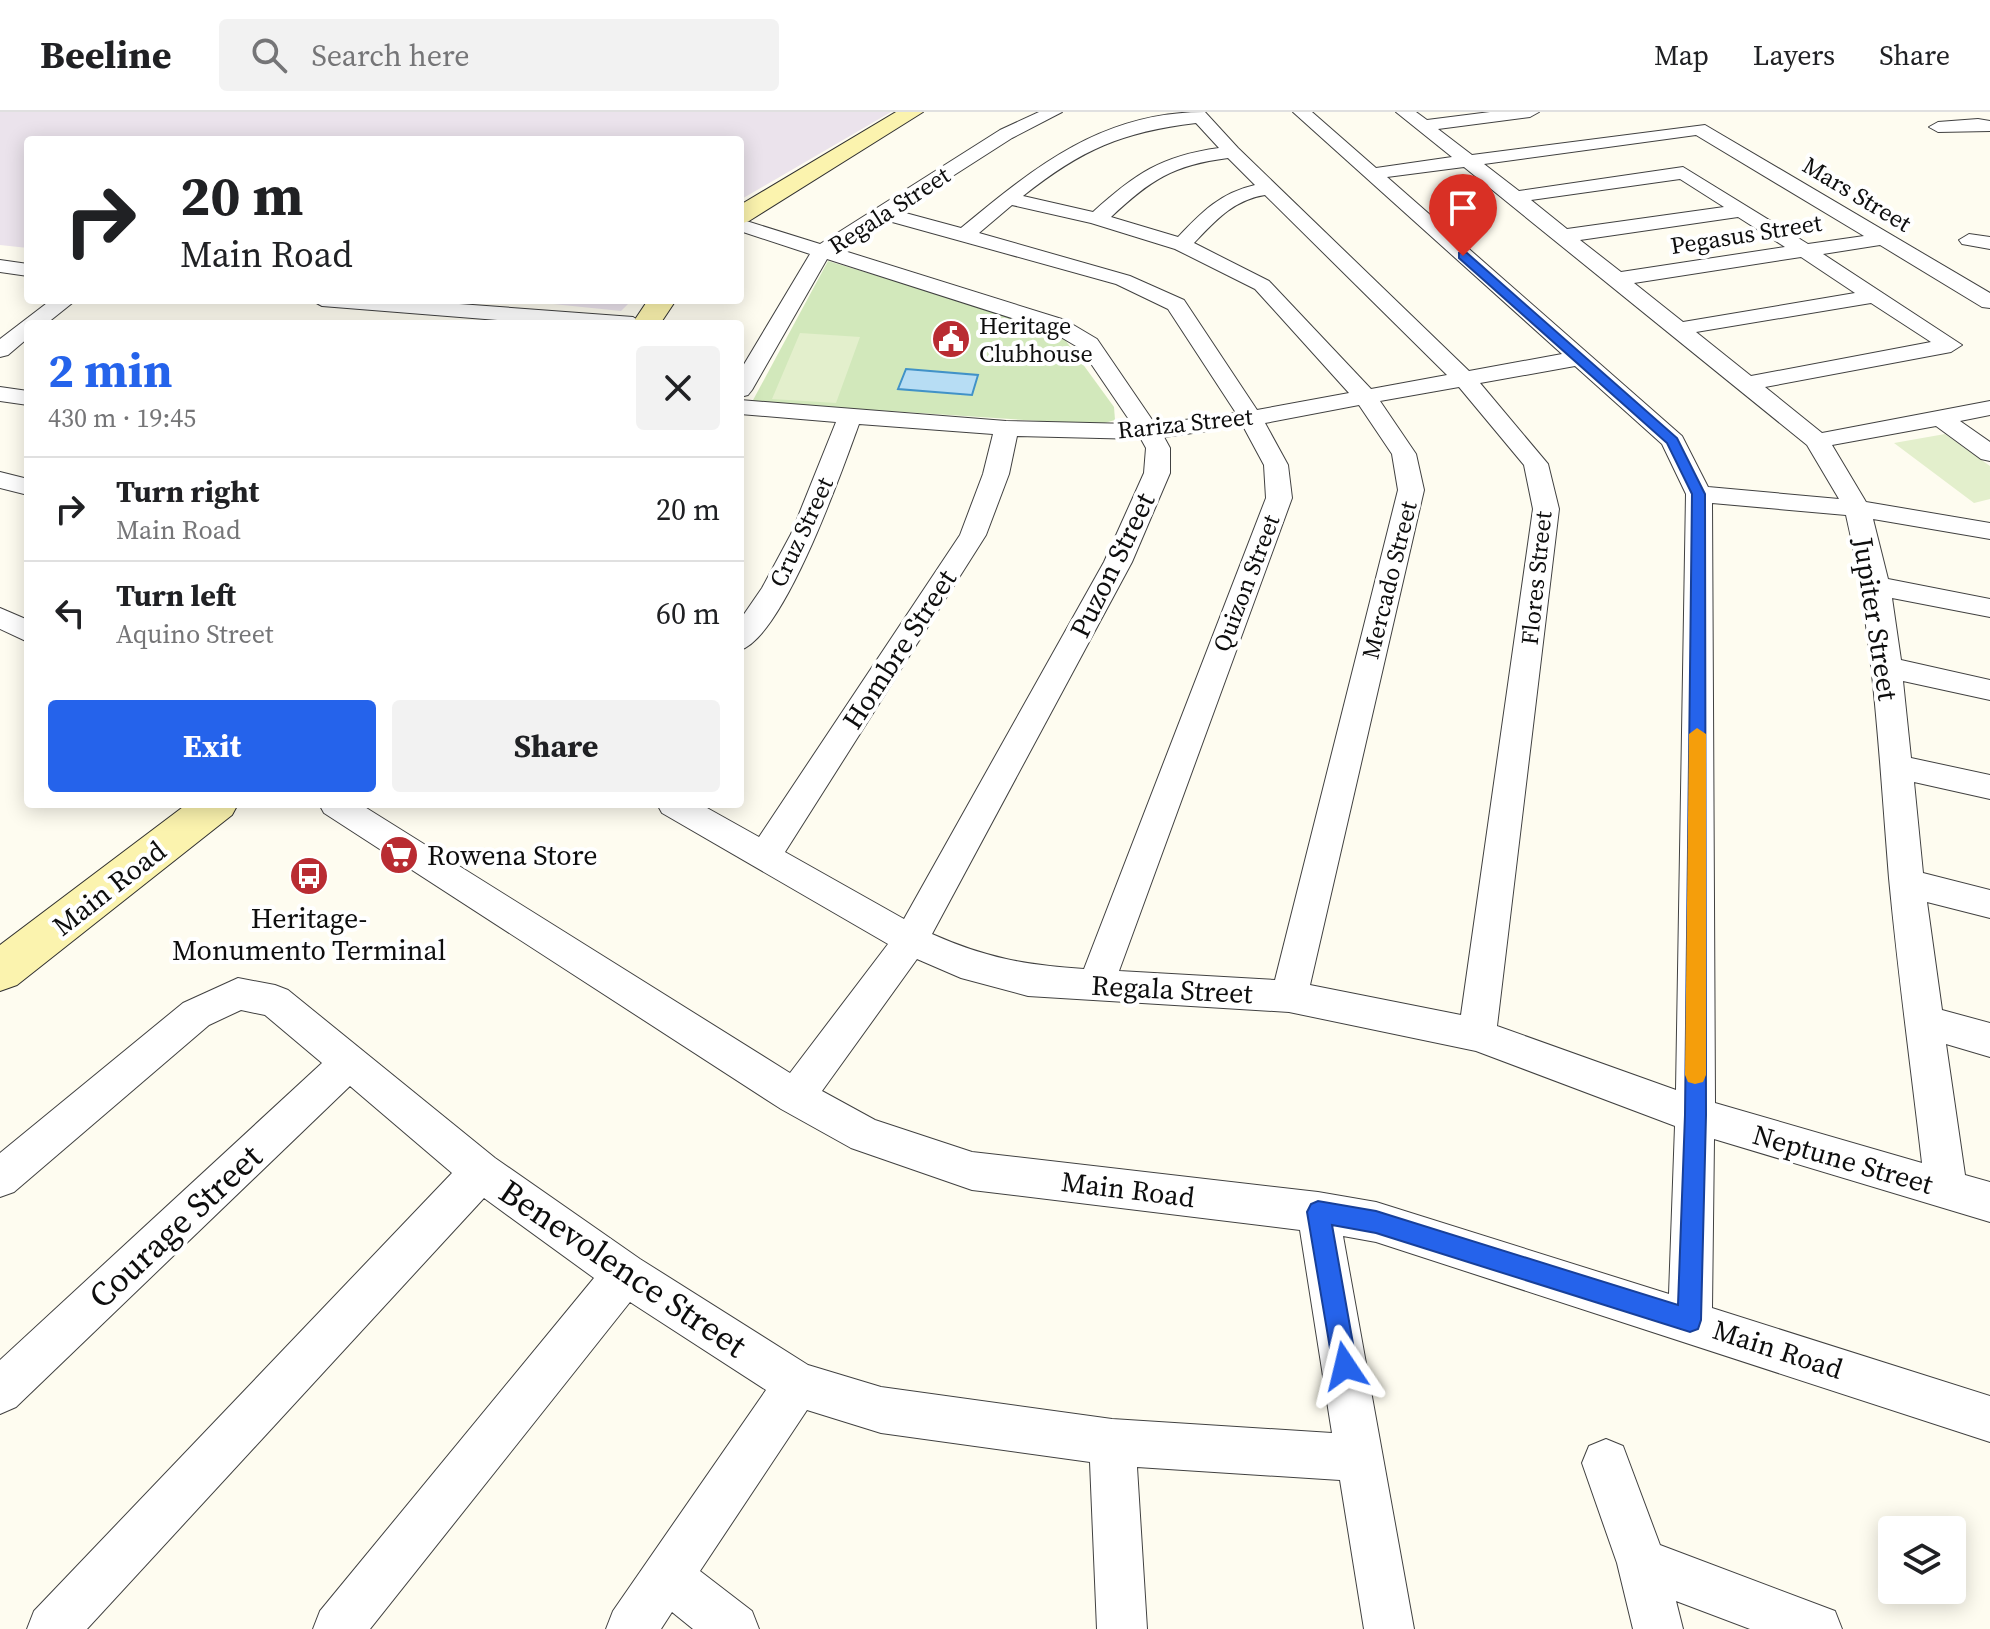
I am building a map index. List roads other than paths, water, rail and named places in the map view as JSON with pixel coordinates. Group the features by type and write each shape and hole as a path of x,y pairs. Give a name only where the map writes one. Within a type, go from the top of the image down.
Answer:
{"main road":[{"path":"744,214 912,112"},
{"name":"Main Road","path":"0,971 212,808"}],"street":[{"name":"Regala Street","path":"744,383 822,251 1006,134 1053,112"},
{"path":"1302,112 1673,441 1699,494 1695,1115 1690,1320"},
{"path":"1414,119 1530,112"},
{"path":"1955,112 1986,127"},
{"path":"966,234 1008,198 1070,154 1102,138 1143,125 1198,114"},
{"name":"Flores Street","path":"1198,114 1232,152 1465,380 1536,464 1546,509 1477,1035"},
{"name":"Jupiter Street","path":"1414,119 1817,441 1857,508 1876,586 1887,667 1907,883 1946,1189"},
{"path":"1938,127 1986,127"},
{"name":"Mars Street","path":"1467,161 1699,129 1990,302"},
{"path":"1097,219 1138,183 1163,167 1192,158 1232,152"},
{"path":"1371,174 1467,161"},
{"path":"1515,197 1683,173 1951,345 1747,384"},
{"path":"1182,245 1225,199 1271,188"},
{"name":"Mercado Street","path":"1008,198 1097,219 1182,245 1262,285 1364,396 1404,454 1411,490 1289,996"},
{"path":"1563,236 1740,211"},
{"name":"Quizon Street","path":"883,213 1123,280 1176,305 1251,418 1276,465 1279,498 1096,984"},
{"name":"Puzon Street","path":"744,226 1057,325 1089,344 1158,448 1157,473 1118,562 911,940 795,1097"},
{"name":"Pegasus Street","path":"1617,279 1882,239"},
{"path":"1969,240 1990,243"},
{"path":"0,266 24,269"},
{"path":"1678,329 1873,296"},
{"path":"34,320 59,304"},
{"path":"374,304 581,320"},
{"path":"0,350 22,328"},
{"name":"Rariza Street","path":"744,407 1006,428 1149,432 1251,418 1579,358"},
{"path":"0,394 24,397"},
{"path":"1817,441 1990,408"},
{"path":"1938,416 1990,454"},
{"name":"Cruz Street","path":"744,635 761,614 792,563 849,418"},
{"name":"Hombre Street","path":"764,857 973,535 996,474 1006,428"},
{"path":"0,480 24,486"},
{"path":"1699,494 1857,508 1990,531"},
{"path":"1876,586 1990,608"},
{"path":"0,617 24,630"},
{"path":"1887,667 1990,690"},
{"path":"1896,766 1990,787"},
{"name":"Main Road","path":"341,808 795,1097 865,1135 972,1171 1318,1212 1376,1222 1690,1320 1990,1419"},
{"name":"Regala Street","path":"680,808 911,940 961,963 1028,981 1289,996 1477,1035 1695,1115"},
{"path":"1907,883 1990,904"},
{"name":"Benevolence Street","path":"0,1178 196,1014 238,994 275,1001 481,1172 625,1274 797,1384 881,1410 1112,1442 1360,1458"},
{"path":"1923,1021 1990,1040"},
{"name":"Courage Street","path":"0,1391 349,1062"},
{"name":"Neptune Street","path":"1695,1115 1990,1202"},
{"path":"52,1629 481,1172"},
{"path":"1318,1212 1389,1629"},
{"path":"338,1629 625,1274"},
{"path":"631,1629 797,1384"},
{"path":"1112,1442 1122,1629"},
{"path":"1606,1463 1642,1563 1658,1629"},
{"path":"1642,1563 1817,1629"},
{"path":"666,1576 734,1629"}],"water":[{"path":"906,369 978,375 972,395 898,389"}],"place":[{"name":"Heritage Clubhouse","path":"951,339"},
{"name":"Rowena Store","path":"399,855"},
{"name":"Heritage- Monumento Terminal","path":"309,876"}]}
